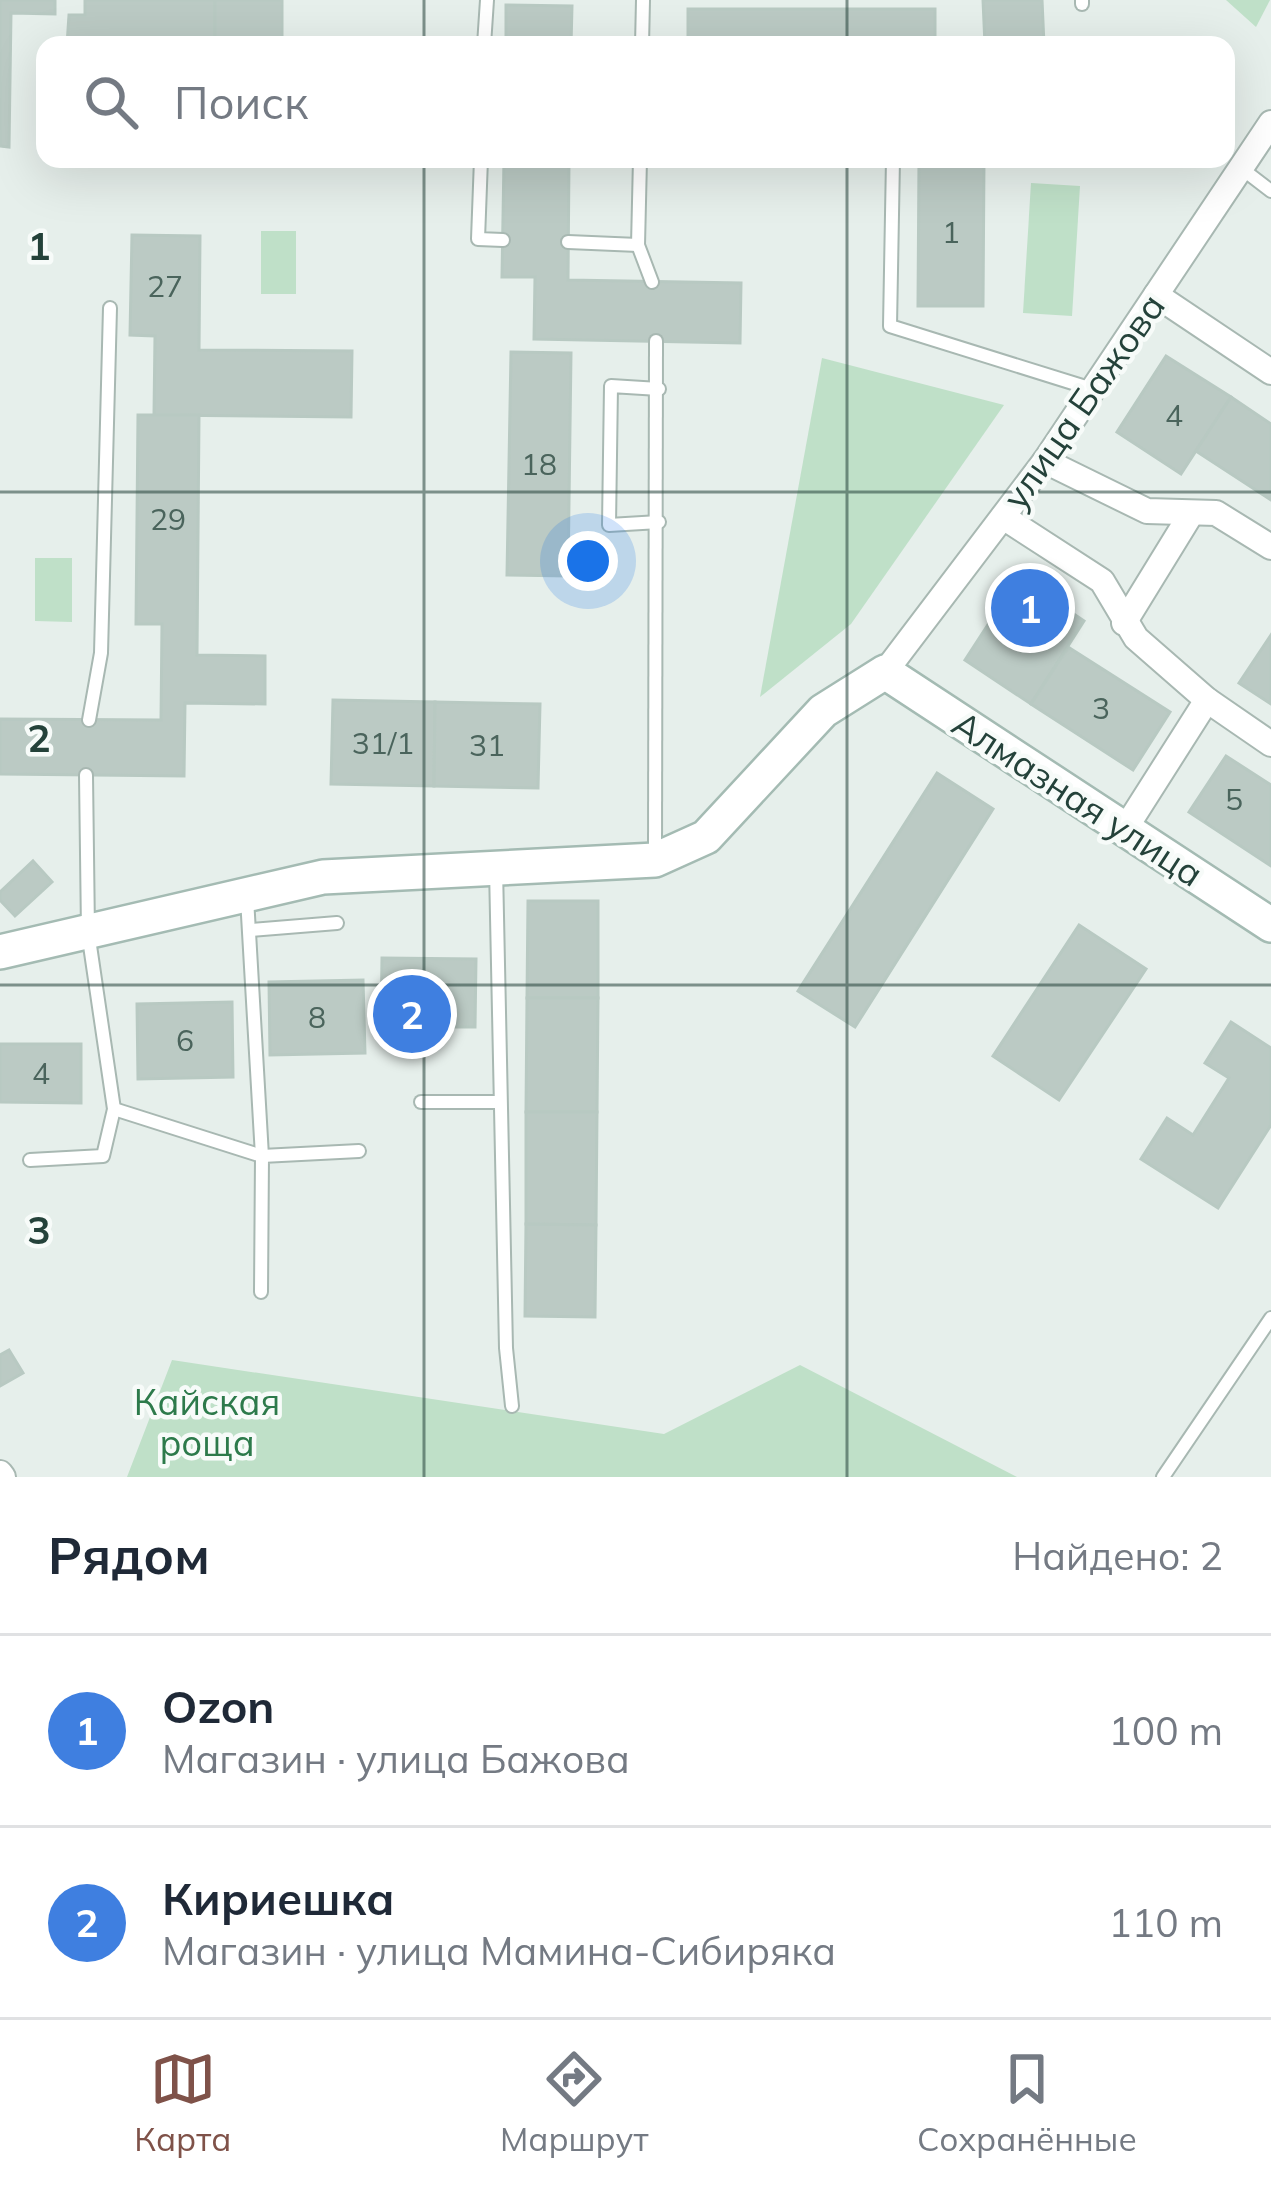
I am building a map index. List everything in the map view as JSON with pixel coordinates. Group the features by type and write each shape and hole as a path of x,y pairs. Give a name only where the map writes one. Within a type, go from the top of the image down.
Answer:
{"street":[{"name":"улица Бажова","path":"885,672 1045,461 1271,123"},
{"path":"1156,295 1271,372"},
{"path":"1045,461 1147,511 1216,513 1271,547"},
{"path":"1124,622 1191,514"},
{"path":"1003,517 1102,581 1124,622 1207,700 1271,744"},
{"path":"0,952 323,877 655,860 706,837 823,711 885,672"},
{"name":"Алмазная улица","path":"885,672 1271,925"},
{"path":"1125,829 1207,700"}],"lane":[{"path":"485,36 487,0"},
{"path":"642,36 643,0"},
{"path":"481,168 478,239 503,240"},
{"path":"640,168 638,244 652,282"},
{"path":"893,168 890,326 1093,390"},
{"path":"1241,168 1271,190"},
{"path":"568,242 638,244"},
{"path":"88,720 101,653 110,308"},
{"path":"655,860 656,341"},
{"path":"658,389 611,386 609,525 658,522"},
{"path":"30,1160 103,1156 115,1109 88,932 86,775"},
{"path":"496,867 499,1102 512,1406"},
{"path":"247,893 262,1156 261,1292"},
{"path":"252,930 337,923"},
{"path":"421,1102 499,1102"},
{"path":"115,1109 262,1156 359,1151"},
{"path":"1163,1477 1271,1318"}],"green space":[{"path":"1226,0 1270,0 1256,27"},
{"path":"1031,183 1080,186 1072,316 1023,313"},
{"path":"261,231 296,231 296,294 261,294"},
{"path":"822,358 1004,405 851,624 760,697"},
{"path":"35,558 72,558 72,622 35,621"},
{"name":"Кайская роща","path":"172,1360 664,1434 800,1365 1017,1477 127,1477"}],"building":[{"path":"0,0 55,0 55,14 11,13 9,147 0,146"},
{"path":"85,0 215,0 215,36 68,36 69,15 85,15"},
{"path":"215,0 282,0 282,36 215,36"},
{"path":"983,0 1042,0 1044,36 985,36"},
{"path":"506,5 572,6 571,36 506,36"},
{"path":"688,9 935,9 935,36 688,36"},
{"path":"504,168 569,168 568,280 741,283 740,343 534,339 535,277 502,277"},
{"path":"919,168 984,168 983,306 918,306"},
{"path":"132,235 200,236 199,350 352,351 351,417 154,415 155,336 130,335"},
{"path":"511,352 571,353 568,576 507,575"},
{"path":"1166,356 1231,397 1181,474 1117,432"},
{"path":"1231,397 1271,424 1271,500 1196,451"},
{"path":"138,415 199,415 197,655 265,656 265,704 185,703 184,776 0,774 0,719 161,720 162,624 136,624"},
{"path":"1019,577 1084,621 1031,704 965,660"},
{"path":"1271,635 1271,704 1239,683"},
{"path":"1068,647 1170,712 1133,770 1031,704"},
{"path":"333,700 435,702 434,786 331,784"},
{"path":"435,702 540,704 538,788 434,786"},
{"path":"1226,756 1271,785 1271,866 1189,812"},
{"path":"937,773 993,809 855,1027 798,991"},
{"path":"33,861 52,882 15,916 0,900 0,892"},
{"path":"528,901 598,901 598,998 527,998"},
{"path":"1079,925 1146,969 1059,1100 993,1056"},
{"path":"382,958 476,959 475,1027 381,1027"},
{"path":"363,980 365,1053 270,1055 269,982"},
{"path":"527,998 598,998 597,1112 526,1112"},
{"path":"232,1002 233,1077 138,1079 137,1004"},
{"path":"1231,1022 1271,1048 1271,1125 1218,1208 1141,1159 1167,1118 1193,1135 1229,1078 1205,1063"},
{"path":"0,1044 81,1044 81,1103 0,1102"},
{"path":"526,1112 597,1112 596,1225 526,1224"},
{"path":"526,1224 596,1225 595,1317 525,1316"},
{"path":"9,1350 23,1373 0,1386 0,1355"}],"place":[{"name":"Ozon","path":"1030,608"},
{"name":"Кириешка","path":"412,1014"}]}
